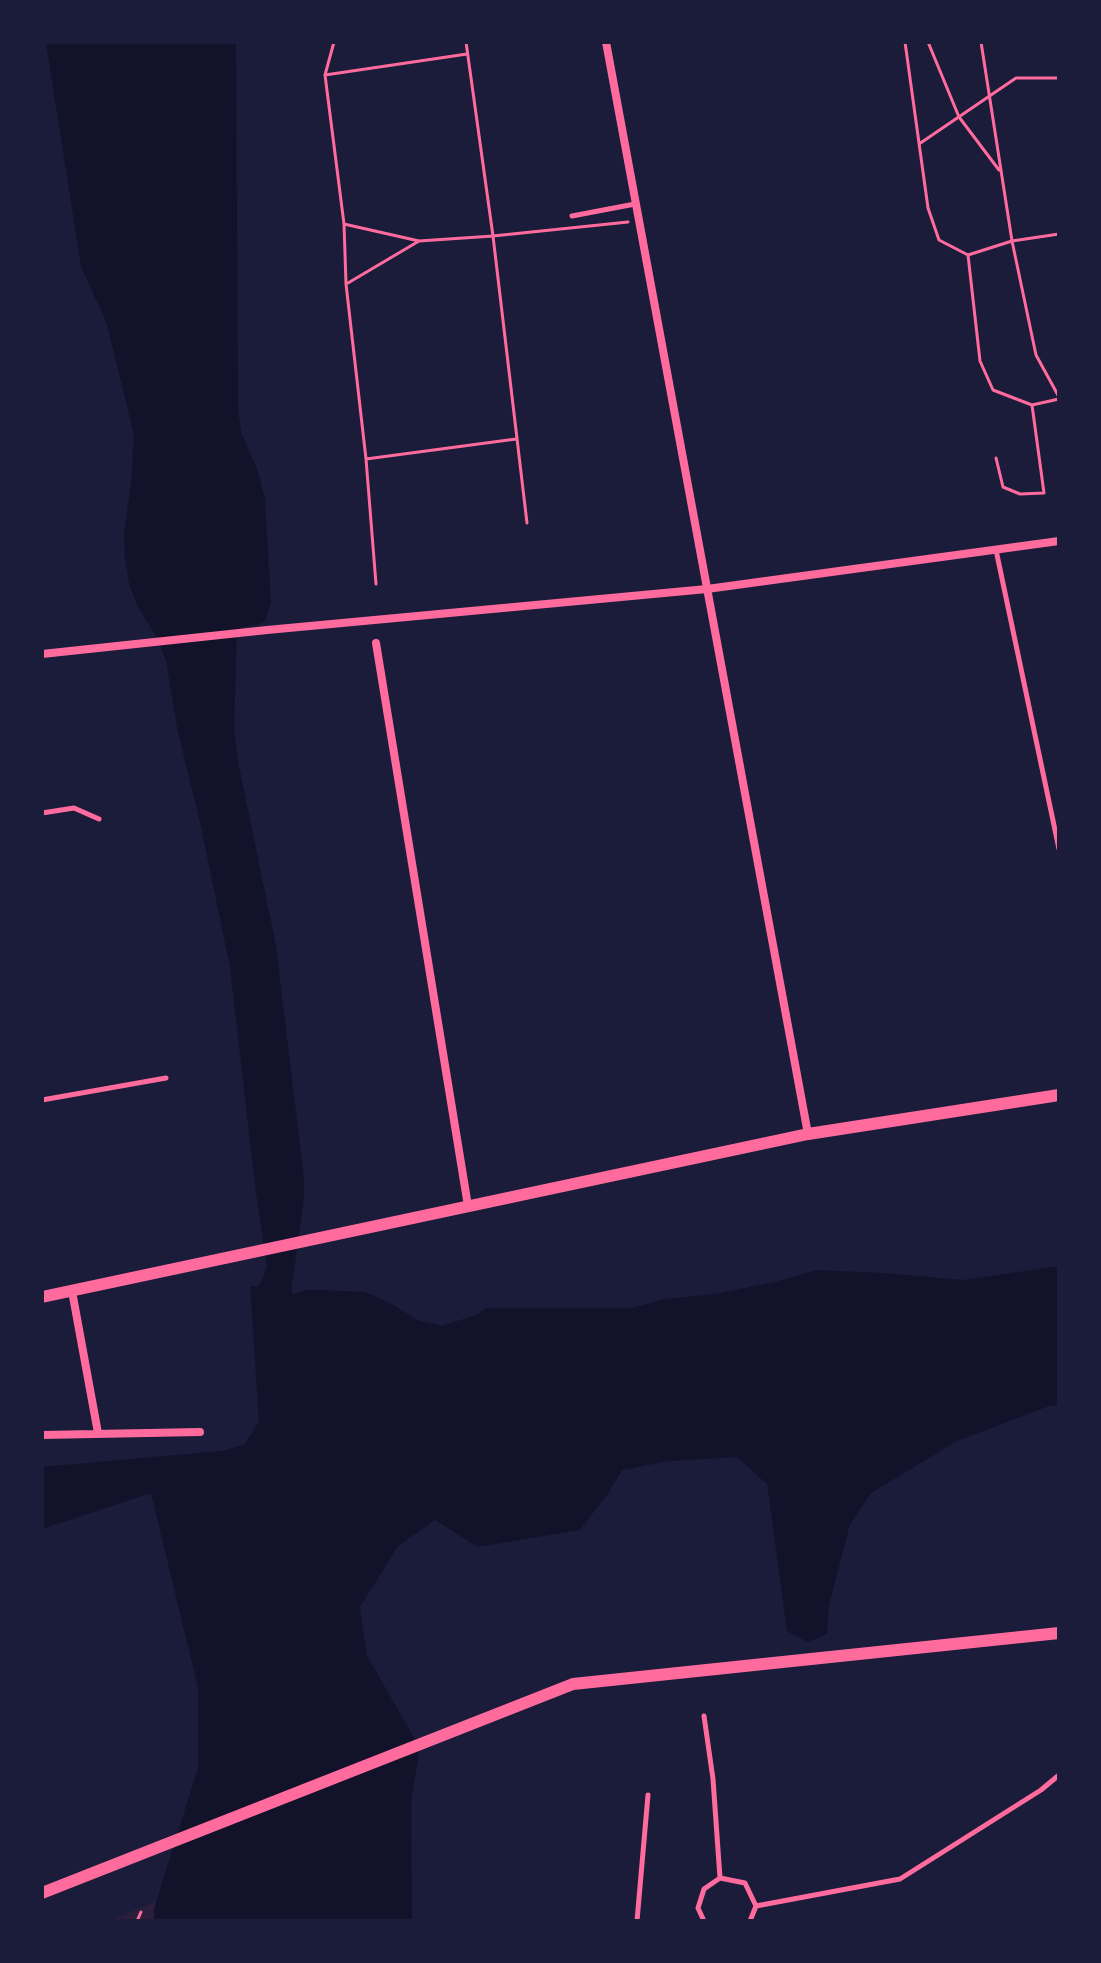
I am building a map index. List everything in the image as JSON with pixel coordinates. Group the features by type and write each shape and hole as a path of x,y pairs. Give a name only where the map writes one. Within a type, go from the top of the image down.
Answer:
{"street":[{"path":"606,42 808,1134"},
{"path":"42,654 707,589 1059,541"},
{"path":"376,643 468,1206"},
{"path":"42,1297 808,1134 1059,1095"},
{"path":"72,1291 98,1433"},
{"path":"42,1435 200,1432"},
{"path":"42,1893 573,1684 1059,1633"}],"lane":[{"path":"572,216 636,204"},
{"path":"996,550 1059,849"},
{"path":"42,813 74,808 99,819"},
{"path":"42,1100 166,1078"},
{"path":"704,1716 713,1779 720,1878"},
{"path":"756,1906 900,1879 1041,1790 1059,1775"},
{"path":"637,1921 648,1795"},
{"path":"704,1921 698,1908 704,1889 720,1878 745,1883 756,1906 750,1921"}],"path":[{"path":"334,42 325,75 344,224 346,284 366,459 376,584"},
{"path":"466,42 527,523"},
{"path":"905,42 928,208 939,240 968,255 1012,241 1059,234"},
{"path":"928,42 959,117 1001,173"},
{"path":"968,255 980,361 993,390 1032,405 1059,398 1036,355 1012,241 981,42"},
{"path":"325,75 467,54"},
{"path":"919,145 1016,78 1059,78"},
{"path":"344,224 419,241 639,220"},
{"path":"346,284 419,241"},
{"path":"996,458 1003,487 1020,494 1044,493 1032,405"},
{"path":"366,459 516,439"},
{"path":"137,1921 141,1912"}],"shaded area":[{"path":"46,42 236,42 238,411 242,435 257,469 265,499 271,603 265,621 237,631 234,730 276,946 304,1179 291,1292 365,1292 417,1320 442,1326 479,1314 486,1308 632,1308 666,1299 715,1294 775,1282 818,1270 965,1280 1059,1266 1059,1405 957,1441 871,1493 850,1524 829,1605 827,1634 808,1642 787,1631 767,1484 737,1457 669,1461 622,1470 580,1530 478,1547 435,1520 398,1546 360,1607 367,1656 420,1748 411,1801 412,1921 154,1921 154,1909 198,1768 198,1688 151,1493 42,1529 42,1467 221,1451 244,1445 259,1422 250,1286 259,1286 267,1267 230,967 177,727 166,661 157,637 137,606 129,583 124,533 134,435 107,324 81,266"},
{"path":"160,1900 156,1921 108,1921"}]}
